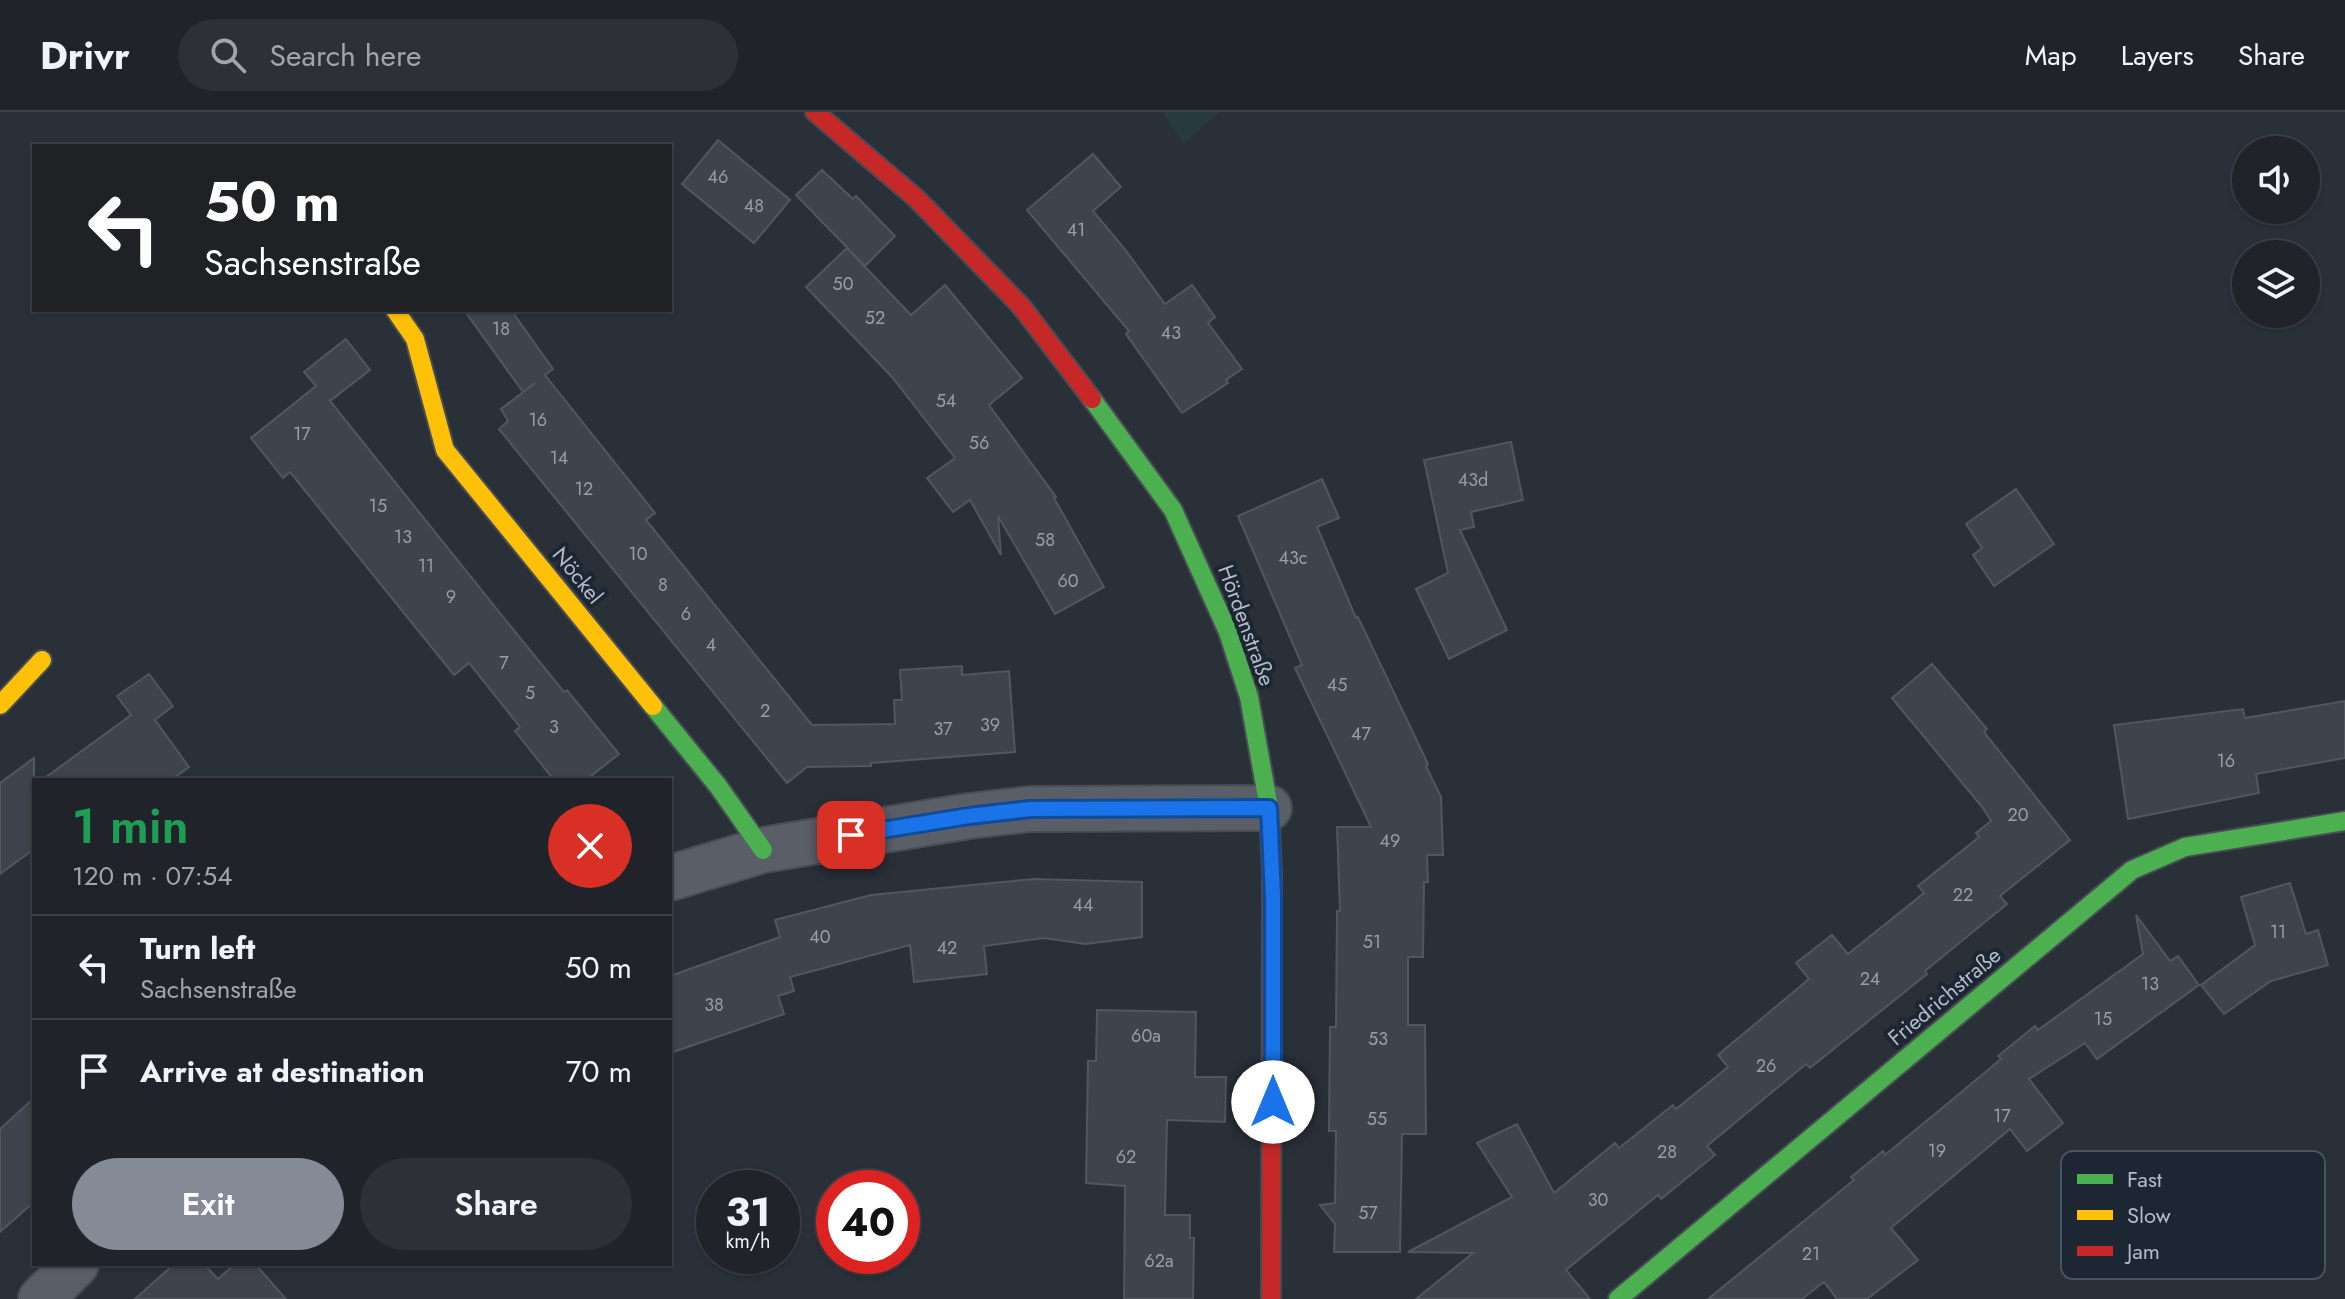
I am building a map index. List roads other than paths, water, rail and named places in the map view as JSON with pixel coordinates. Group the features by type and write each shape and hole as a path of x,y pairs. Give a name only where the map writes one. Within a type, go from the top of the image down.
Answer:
{"street":[{"name":"Hördenstraße","path":"815,112 917,199 1021,306 1132,450 1173,510 1228,632 1249,697 1269,808 1273,896 1271,1299"},
{"name":"Nöckel","path":"396,312 415,339 445,450 718,786 763,850"},
{"path":"0,705 42,660"},
{"path":"672,877 763,850 969,816 1030,809 1269,808"},
{"name":"Friedrichstraße","path":"1618,1299 2132,870 2185,847 2345,821"},
{"path":"41,1299 74,1266"}]}
